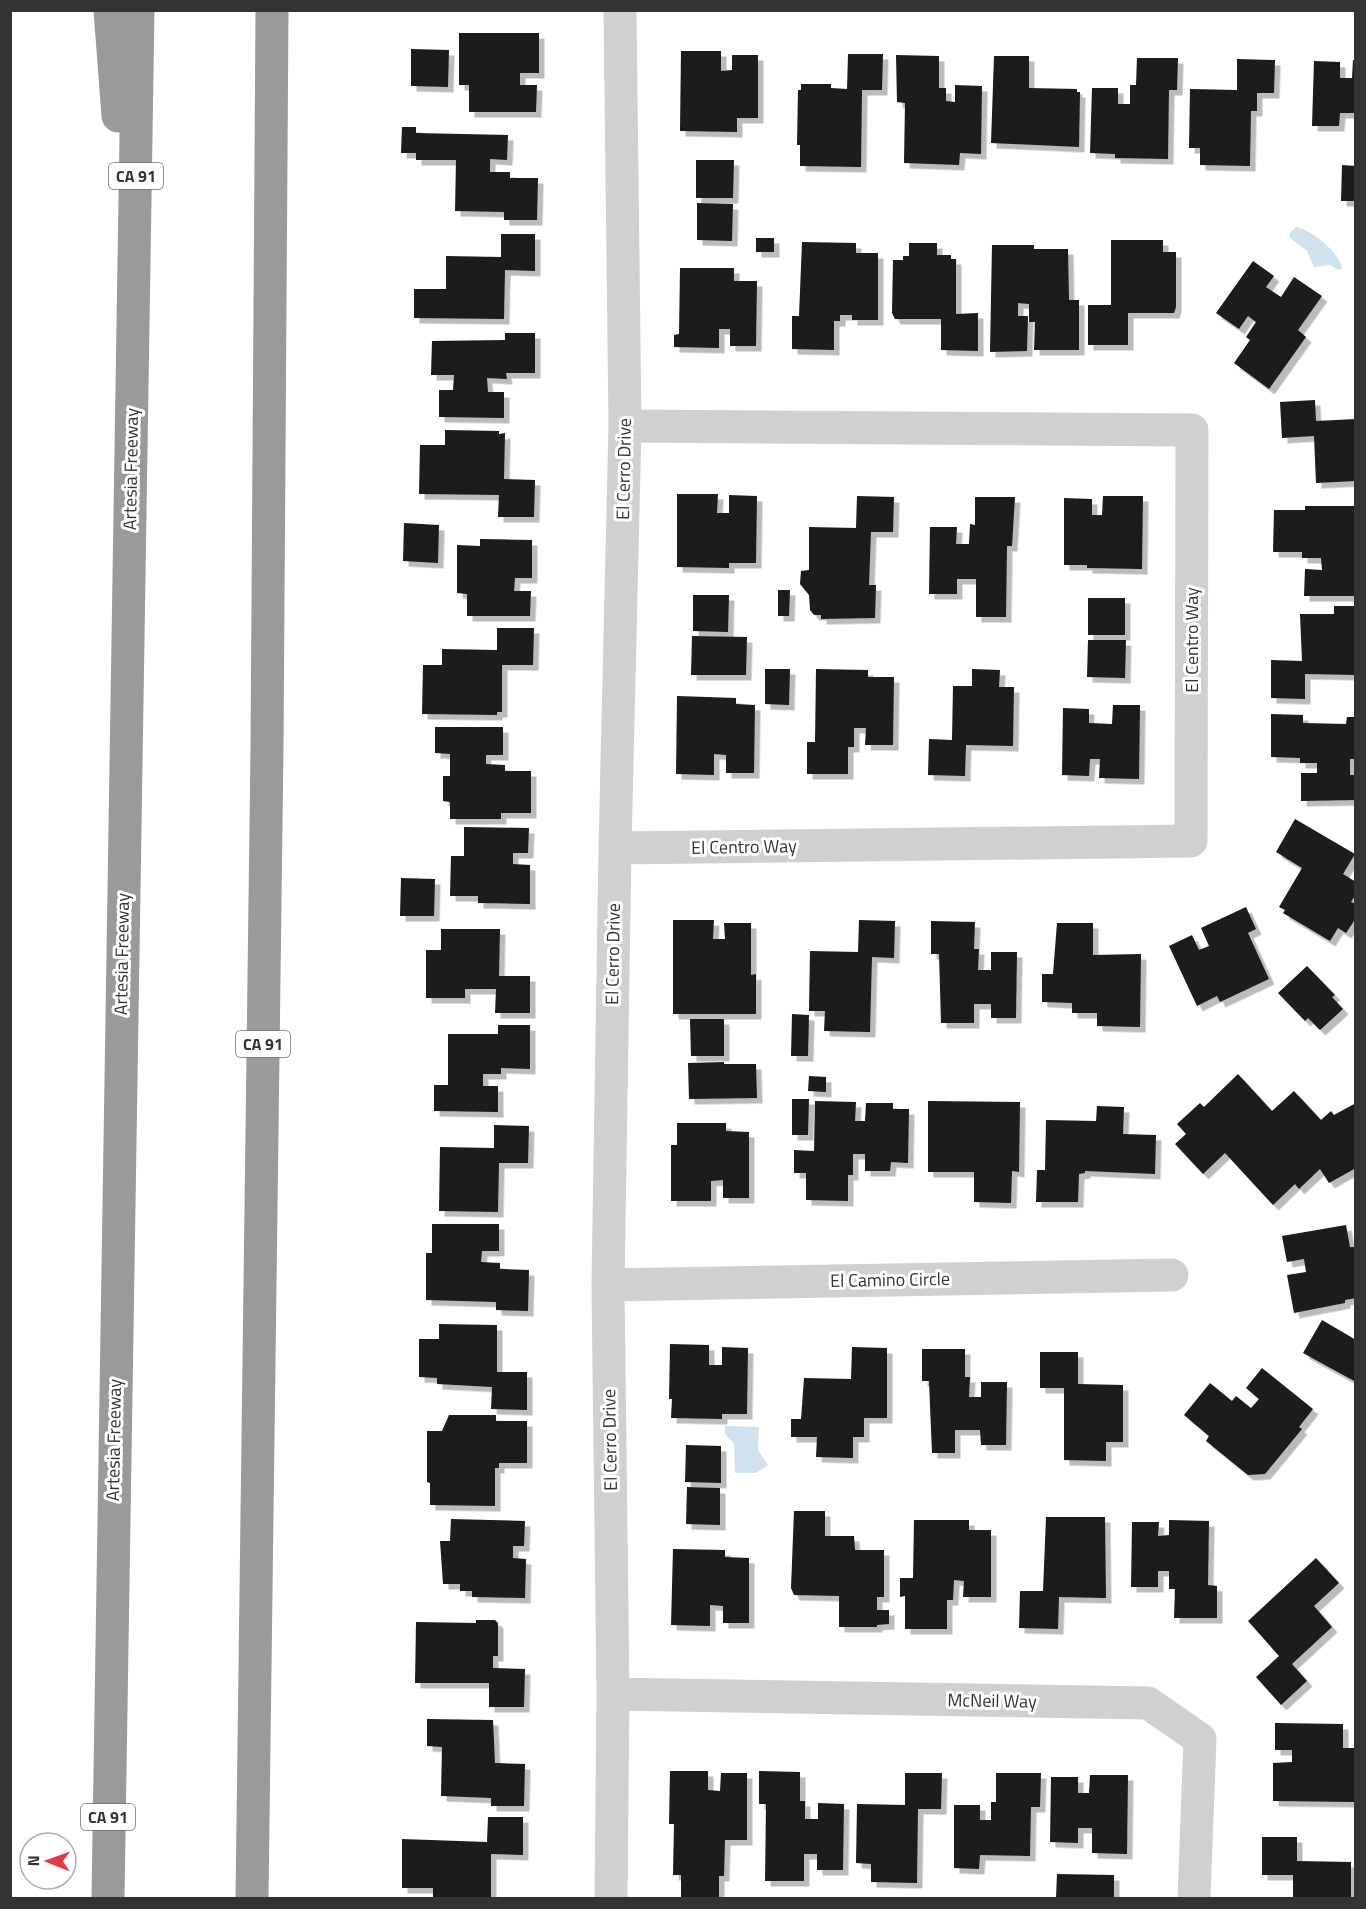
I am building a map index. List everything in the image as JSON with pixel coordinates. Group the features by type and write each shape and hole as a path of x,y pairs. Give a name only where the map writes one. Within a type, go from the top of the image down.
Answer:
{"highway":[{"name":"CA 91","path":"252,1899 267,748 272,10"},
{"name":"Artesia Freeway","path":"108,1899 134,318 124,20"},
{"path":"94,1899 109,1735"},
{"path":"254,1783 260,1899"}],"street":[{"name":"El Cerro Drive","path":"611,1899 613,1694 608,1285 615,848 626,426 620,10"},
{"name":"El Centro Way","path":"615,848 1191,841 1192,430 626,426"},
{"name":"El Camino Circle","path":"608,1285 1172,1275"},
{"name":"McNeil Way","path":"613,1694 1148,1703 1200,1739 1194,1899"}],"water":[{"path":"1296,227 1310,232 1324,243 1336,255 1342,268 1338,270 1330,265 1314,267 1307,251 1290,238 1290,233"},
{"path":"725,1426 759,1427 758,1450 768,1465 756,1473 735,1473 734,1444 725,1434"}],"building":[{"path":"459,33 539,33 539,73 520,73 520,85 537,85 536,112 469,112 469,85 459,85"},
{"path":"411,49 449,50 448,87 411,86"},
{"path":"681,51 721,51 721,71 732,70 732,55 758,55 758,118 737,118 737,132 680,131"},
{"path":"848,54 883,54 882,90 862,90 861,167 800,166 800,145 797,145 798,90 801,90 801,84 831,84 831,88 847,89"},
{"path":"896,55 939,56 939,88 946,88 946,101 955,102 955,85 982,86 981,154 960,153 959,165 904,163 905,103 897,102"},
{"path":"994,56 1029,56 1029,88 1077,89 1077,92 1080,92 1079,147 991,143"},
{"path":"1137,58 1178,58 1177,90 1169,90 1168,159 1115,158 1115,154 1090,153 1092,88 1118,88 1118,104 1130,104 1130,85 1136,85"},
{"path":"1237,59 1275,60 1274,93 1257,93 1257,111 1251,111 1250,166 1200,165 1200,148 1189,148 1190,89 1237,90"},
{"path":"1353,60 1356,61 1356,113 1340,113 1339,126 1312,126 1314,61 1340,62 1340,78 1352,78"},
{"path":"402,127 416,127 416,133 508,135 507,160 490,159 490,172 510,172 510,178 538,178 537,220 504,220 504,212 455,211 456,160 416,160 416,153 401,153"},
{"path":"696,160 734,160 733,198 696,198"},
{"path":"1342,165 1356,166 1356,201 1341,201"},
{"path":"697,203 733,204 732,241 697,240"},
{"path":"501,234 535,234 535,271 505,270 504,319 414,318 414,289 446,289 446,256 501,257"},
{"path":"756,238 774,238 774,252 756,252"},
{"path":"1111,240 1163,240 1163,252 1176,252 1176,307 1174,313 1128,313 1128,345 1088,345 1088,305 1111,305"},
{"path":"802,242 856,243 856,253 878,253 878,320 852,320 852,315 840,315 840,321 834,321 834,350 792,349 792,316 799,316"},
{"path":"909,243 937,243 937,255 951,255 951,259 956,259 956,314 978,313 978,351 941,350 941,319 895,319 892,313 893,260 903,260 903,256 909,256"},
{"path":"992,245 1034,245 1034,249 1068,249 1069,300 1079,300 1079,350 1034,350 1035,322 1029,322 1029,304 1018,303 1018,316 1028,316 1027,351 990,352"},
{"path":"1253,261 1274,276 1266,287 1281,297 1294,277 1322,296 1298,330 1306,337 1269,389 1234,363 1250,340 1246,337 1256,322 1248,316 1239,329 1216,313"},
{"path":"680,268 734,268 734,281 757,281 756,346 730,346 730,329 719,329 719,348 674,347 674,335 679,334"},
{"path":"505,333 535,333 535,373 506,373 507,379 487,378 488,392 504,392 504,418 439,417 439,390 453,390 454,375 431,375 432,341 505,340"},
{"path":"1315,400 1316,421 1356,419 1356,481 1316,483 1314,436 1282,438 1280,402"},
{"path":"445,430 505,433 504,479 535,480 534,517 498,517 499,495 419,494 420,445 445,445"},
{"path":"677,494 718,494 717,513 729,513 729,495 757,496 756,563 729,563 729,568 677,567"},
{"path":"857,496 894,497 893,532 871,532 869,585 876,585 875,618 821,619 821,615 814,615 810,610 809,595 800,584 801,571 809,570 809,527 856,528"},
{"path":"1103,496 1143,496 1142,569 1087,568 1087,565 1064,565 1064,498 1092,499 1092,515 1102,515"},
{"path":"975,497 1015,497 1012,546 1007,546 1006,617 976,617 976,579 957,579 957,594 929,594 930,527 957,527 956,544 969,544 970,524 975,525"},
{"path":"1305,506 1356,506 1356,596 1304,596 1305,569 1322,570 1321,558 1302,558 1302,552 1273,552 1274,510 1305,510"},
{"path":"404,523 439,525 438,563 403,561"},
{"path":"480,539 532,540 532,578 515,578 514,591 531,591 530,616 467,616 467,594 457,593 457,545 480,546"},
{"path":"778,590 790,590 789,616 778,616"},
{"path":"693,595 729,595 728,632 693,631"},
{"path":"1088,598 1125,598 1125,635 1088,635"},
{"path":"1334,606 1356,606 1356,675 1305,674 1305,699 1271,698 1271,660 1302,661 1300,614 1334,614"},
{"path":"497,628 534,628 533,665 502,665 502,712 497,712 497,715 422,714 423,665 442,665 442,649 497,650"},
{"path":"692,636 747,637 746,675 691,675"},
{"path":"1088,640 1126,640 1125,678 1087,677"},
{"path":"765,669 790,669 789,705 765,704"},
{"path":"816,669 868,670 868,677 894,677 893,745 865,745 866,728 854,728 854,747 848,747 848,774 807,774 807,742 815,742"},
{"path":"972,669 1000,670 999,687 1014,687 1013,746 966,745 965,776 928,775 929,739 952,740 953,686 972,686"},
{"path":"677,696 736,698 736,704 755,705 754,773 726,773 726,755 714,754 714,775 676,774"},
{"path":"1113,705 1140,705 1139,779 1099,778 1100,759 1090,759 1089,776 1062,775 1063,708 1089,709 1089,723 1112,724"},
{"path":"1271,714 1303,715 1303,723 1346,724 1347,717 1356,717 1356,759 1350,759 1350,775 1356,775 1356,800 1301,801 1301,773 1317,773 1317,763 1300,763 1300,758 1271,757"},
{"path":"435,727 503,727 503,755 486,755 486,764 505,765 505,771 531,771 531,813 501,813 501,819 450,819 450,802 443,801 443,776 450,776 450,754 435,753"},
{"path":"1295,819 1355,854 1343,874 1356,882 1356,894 1351,902 1356,904 1356,918 1346,933 1338,928 1330,941 1283,913 1285,910 1279,907 1302,868 1276,852"},
{"path":"464,827 529,828 528,853 513,853 513,864 530,865 530,904 478,903 478,896 450,896 451,856 464,856"},
{"path":"401,878 435,879 434,916 400,916"},
{"path":"1246,907 1256,929 1248,933 1269,979 1220,1002 1217,996 1197,1006 1169,946 1192,935 1199,950 1209,946 1201,928"},
{"path":"673,920 714,920 713,939 725,939 724,923 751,923 751,975 756,974 756,1014 673,1014"},
{"path":"859,920 895,921 894,958 872,957 870,1032 824,1031 825,1011 809,1011 810,951 858,952"},
{"path":"931,921 975,922 974,949 979,949 978,970 991,970 991,952 1017,952 1016,1018 991,1018 991,1004 974,1004 974,1023 941,1023 939,954 931,954"},
{"path":"1057,923 1093,923 1093,955 1141,954 1140,1027 1097,1026 1097,1013 1072,1013 1072,1003 1042,1002 1042,974 1053,974"},
{"path":"441,929 500,929 499,976 530,976 530,1013 495,1013 496,989 465,989 465,998 426,998 426,950 441,950"},
{"path":"1307,966 1335,995 1332,997 1343,1009 1320,1030 1308,1018 1305,1021 1278,993"},
{"path":"792,1014 809,1015 808,1056 791,1056"},
{"path":"690,1019 724,1019 724,1056 691,1056"},
{"path":"498,1025 530,1025 530,1069 501,1068 501,1074 483,1074 483,1086 498,1086 498,1112 434,1111 434,1085 448,1085 448,1034 498,1034"},
{"path":"724,1062 724,1064 756,1064 757,1098 689,1099 688,1063"},
{"path":"1238,1074 1272,1111 1294,1091 1321,1120 1331,1111 1334,1115 1356,1103 1356,1168 1329,1183 1320,1169 1299,1189 1295,1184 1273,1205 1225,1153 1203,1174 1175,1144 1186,1134 1177,1124 1200,1103 1204,1107"},
{"path":"809,1076 826,1077 826,1092 808,1091"},
{"path":"792,1099 809,1099 808,1135 792,1135"},
{"path":"815,1101 856,1102 855,1121 865,1121 866,1103 893,1103 893,1109 909,1109 908,1163 891,1162 890,1171 865,1171 865,1154 853,1154 853,1175 848,1175 848,1201 806,1200 806,1173 794,1173 794,1150 814,1151"},
{"path":"928,1101 1020,1102 1019,1172 1012,1171 1011,1203 974,1202 974,1172 928,1172"},
{"path":"1097,1106 1124,1107 1123,1134 1156,1135 1155,1174 1085,1171 1079,1174 1078,1202 1036,1202 1037,1170 1045,1170 1046,1120 1096,1121"},
{"path":"677,1123 726,1123 726,1131 749,1132 749,1198 723,1198 723,1180 711,1181 711,1201 671,1201 671,1145 677,1145"},
{"path":"494,1125 529,1126 528,1163 499,1163 498,1212 439,1211 440,1147 494,1148"},
{"path":"432,1224 499,1224 499,1251 482,1251 481,1262 500,1263 500,1269 529,1270 528,1311 496,1310 496,1302 426,1300 426,1253 432,1253"},
{"path":"1346,1225 1350,1247 1356,1247 1356,1298 1345,1300 1345,1303 1294,1313 1287,1275 1306,1272 1304,1259 1287,1262 1282,1236"},
{"path":"1322,1320 1356,1340 1356,1382 1303,1353"},
{"path":"439,1324 497,1325 497,1372 527,1372 527,1410 491,1409 492,1387 437,1384 437,1378 419,1377 419,1339 439,1339"},
{"path":"670,1344 709,1345 709,1365 722,1365 722,1347 748,1348 747,1414 722,1414 722,1419 671,1418"},
{"path":"852,1347 887,1348 887,1418 864,1418 864,1437 853,1437 853,1458 816,1457 817,1437 791,1437 791,1419 801,1419 804,1378 851,1379"},
{"path":"922,1349 965,1349 965,1377 970,1377 969,1397 981,1397 981,1382 1007,1382 1006,1445 981,1445 980,1430 955,1430 955,1453 932,1453 929,1381 922,1381"},
{"path":"1040,1352 1078,1352 1078,1384 1123,1385 1123,1442 1106,1442 1106,1461 1064,1460 1064,1388 1040,1388"},
{"path":"1262,1368 1313,1409 1299,1427 1302,1429 1265,1474 1248,1475 1206,1441 1209,1436 1184,1415 1210,1383 1232,1401 1236,1396 1251,1408 1259,1399 1246,1388"},
{"path":"449,1415 496,1415 496,1421 527,1421 527,1463 499,1463 499,1468 495,1468 495,1506 430,1505 430,1483 427,1482 427,1431 442,1431"},
{"path":"686,1445 721,1446 721,1483 685,1482"},
{"path":"687,1487 720,1488 720,1525 686,1524"},
{"path":"794,1511 825,1511 825,1536 854,1536 855,1550 884,1550 884,1597 877,1597 877,1610 889,1610 889,1624 877,1625 877,1627 839,1627 839,1596 794,1595 791,1588"},
{"path":"1046,1517 1105,1517 1106,1598 1059,1597 1058,1629 1019,1628 1020,1591 1043,1591"},
{"path":"451,1519 525,1521 524,1546 513,1546 513,1558 526,1559 525,1598 472,1597 472,1591 460,1591 460,1584 443,1584 440,1541 450,1541"},
{"path":"914,1520 969,1520 969,1530 991,1530 991,1597 963,1597 964,1581 954,1580 953,1600 947,1600 947,1629 905,1629 905,1596 900,1597 900,1578 913,1578"},
{"path":"1169,1520 1209,1521 1208,1585 1217,1586 1217,1618 1174,1618 1175,1589 1169,1589 1169,1571 1158,1571 1158,1587 1131,1587 1132,1522 1159,1522 1158,1536 1169,1535"},
{"path":"673,1549 725,1550 725,1557 749,1558 749,1623 723,1623 723,1606 710,1605 710,1626 671,1625"},
{"path":"1316,1558 1339,1583 1314,1606 1332,1627 1292,1664 1307,1681 1281,1705 1256,1677 1279,1656 1248,1621"},
{"path":"476,1620 495,1620 498,1623 498,1656 493,1656 493,1668 525,1669 524,1707 489,1707 489,1683 415,1683 416,1622 476,1623"},
{"path":"427,1719 493,1720 495,1763 525,1764 524,1806 491,1806 491,1798 441,1796 442,1747 427,1746"},
{"path":"1275,1723 1343,1724 1343,1748 1355,1748 1354,1802 1273,1801 1273,1763 1292,1762 1292,1750 1275,1750"},
{"path":"670,1771 708,1771 708,1790 720,1791 721,1773 747,1773 747,1840 725,1840 724,1876 719,1876 719,1898 681,1898 681,1875 673,1875 674,1824 669,1824"},
{"path":"759,1771 800,1772 800,1801 805,1801 805,1819 818,1819 818,1803 844,1804 843,1870 817,1870 817,1854 804,1854 804,1881 765,1881 766,1804 759,1804"},
{"path":"905,1773 942,1773 941,1809 918,1809 917,1883 871,1882 871,1864 856,1863 857,1804 905,1805"},
{"path":"996,1773 1041,1773 1040,1807 1031,1807 1030,1856 980,1855 979,1869 954,1868 954,1805 980,1805 980,1820 991,1820 991,1802 996,1802"},
{"path":"1090,1775 1128,1775 1127,1854 1092,1853 1092,1828 1078,1828 1078,1843 1050,1842 1051,1777 1078,1777 1078,1793 1089,1793"},
{"path":"488,1817 523,1817 523,1855 491,1854 491,1898 433,1898 433,1888 402,1888 402,1839 487,1842"},
{"path":"1262,1837 1297,1837 1297,1861 1351,1862 1351,1898 1293,1898 1293,1875 1262,1875"},
{"path":"1057,1874 1114,1875 1114,1898 1056,1898"}]}
